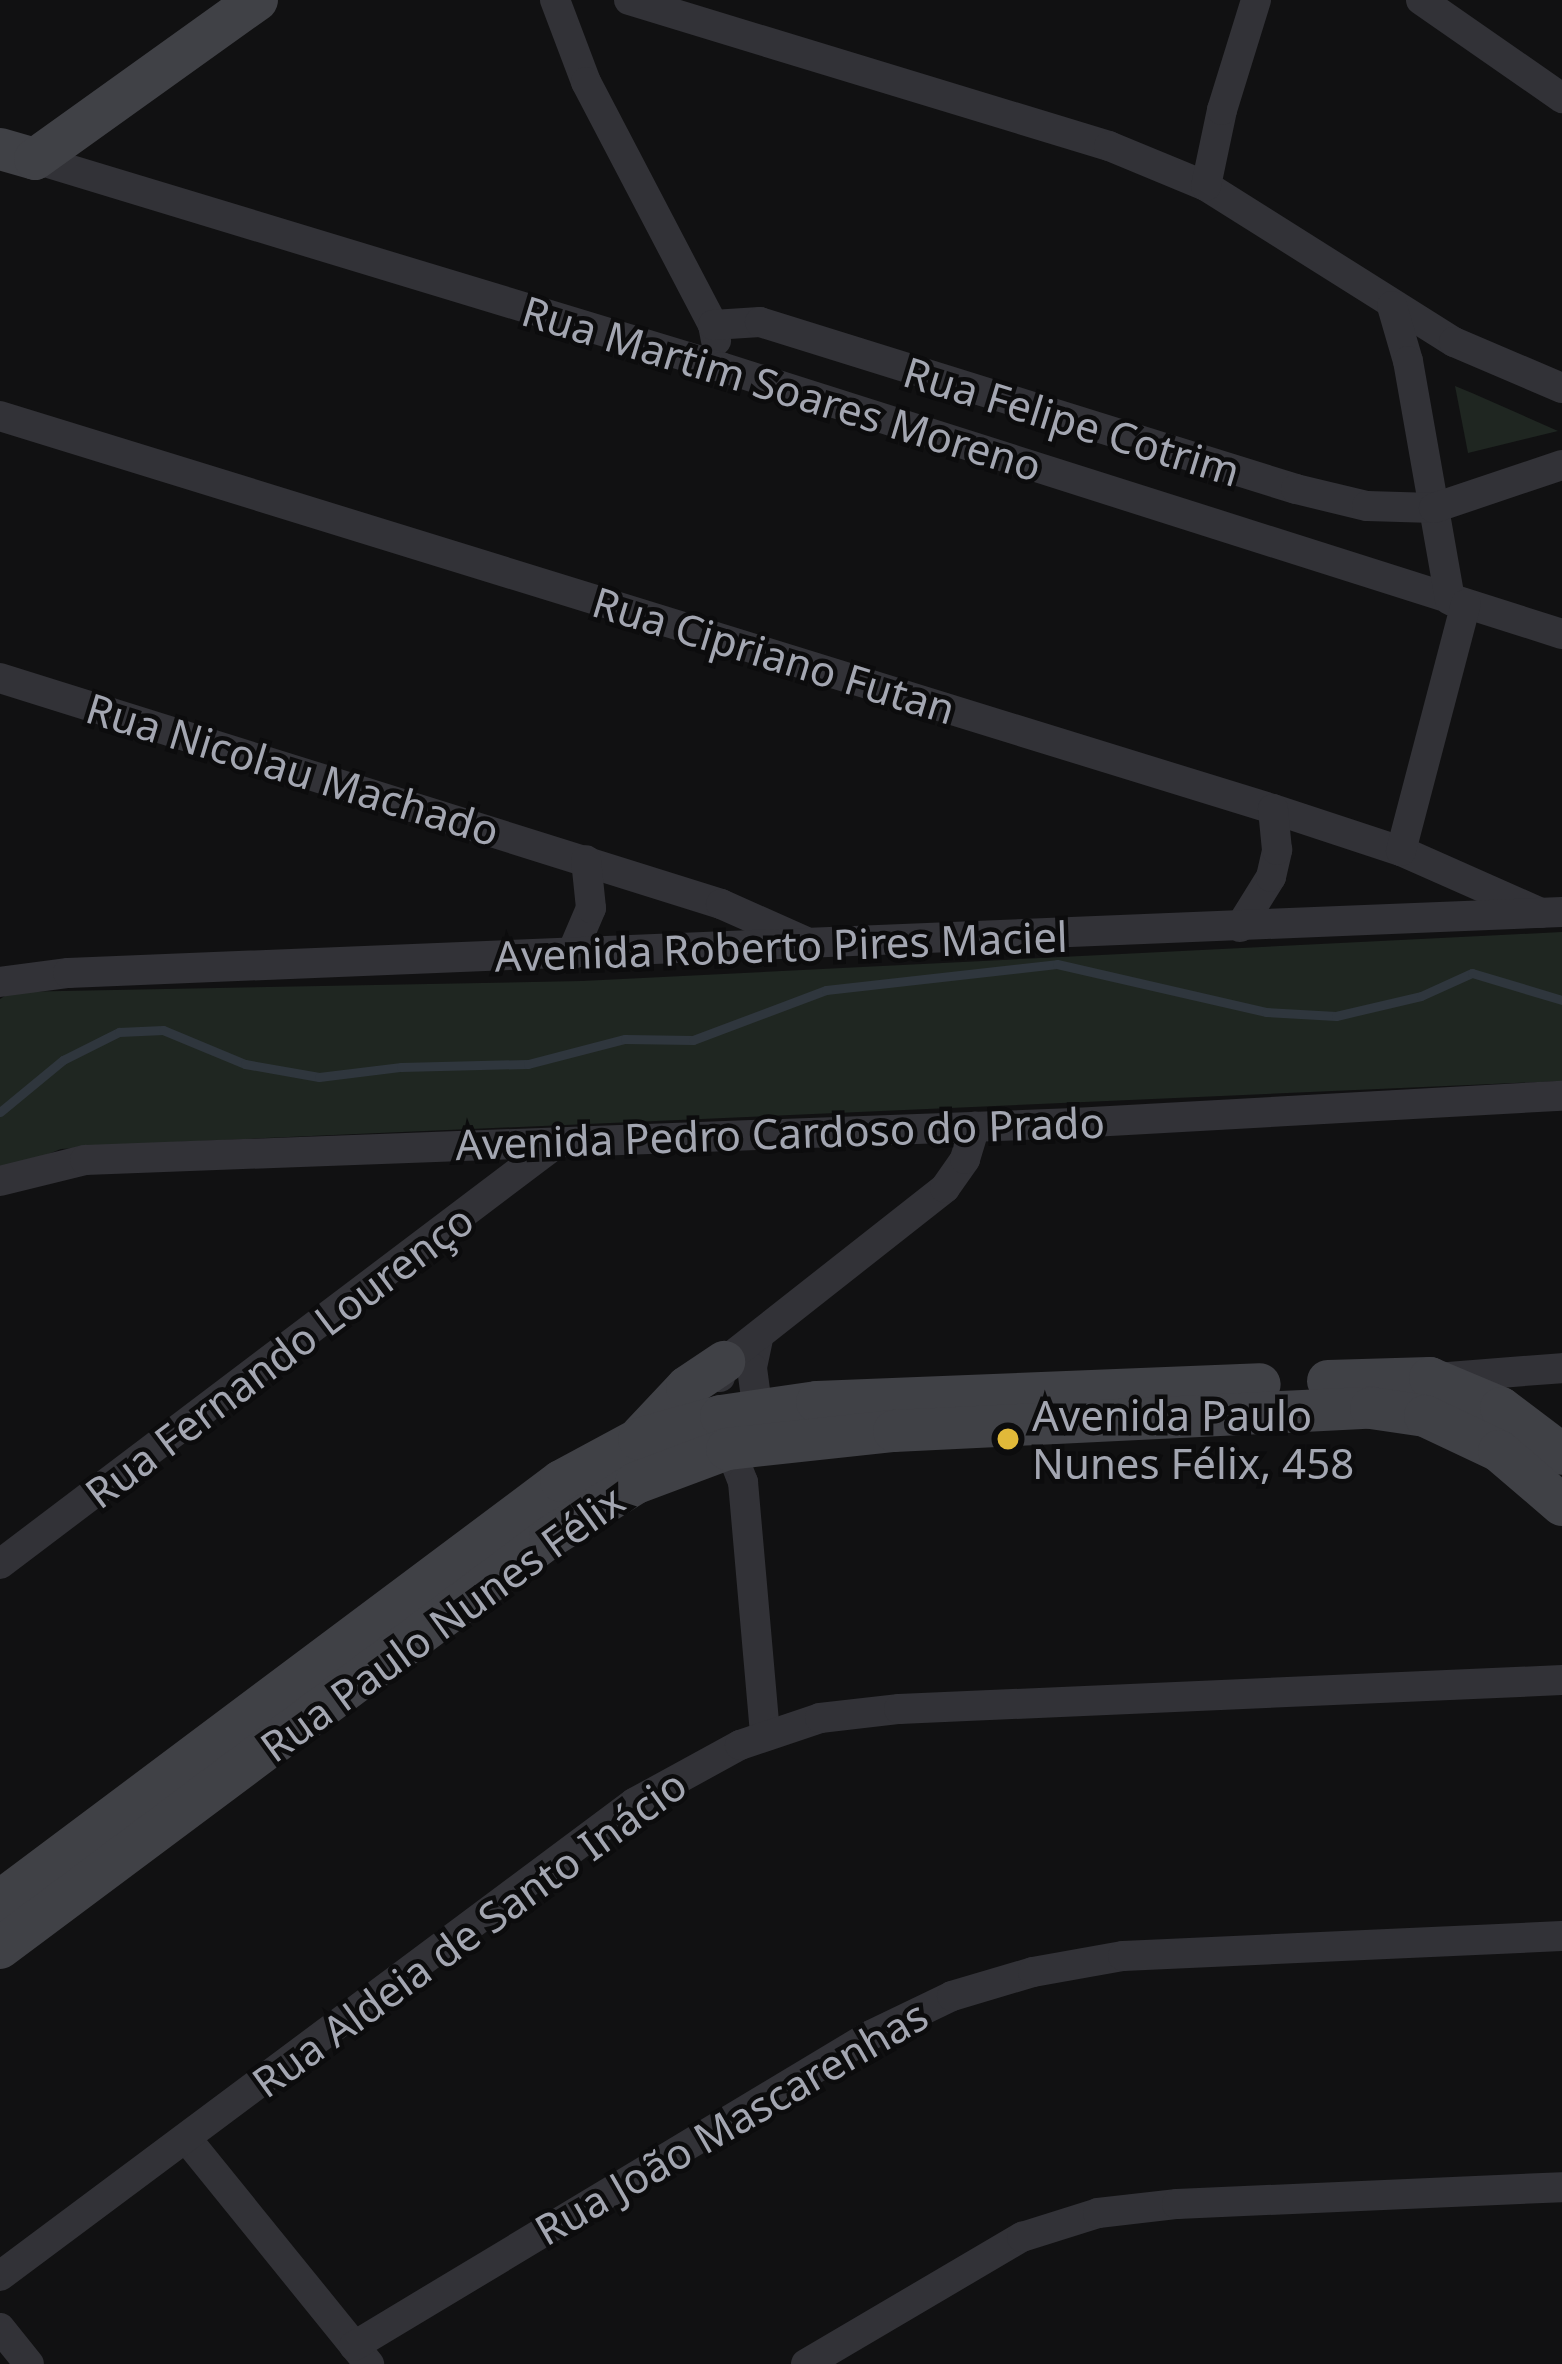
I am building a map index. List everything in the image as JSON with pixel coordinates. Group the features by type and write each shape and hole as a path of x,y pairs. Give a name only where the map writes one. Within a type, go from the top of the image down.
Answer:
{"main road":[{"path":"17,154 257,0"},
{"path":"639,1439 665,1406 741,1350"},
{"path":"1370,1394 1430,1378 1501,1408 1562,1454"},
{"path":"1370,1394 1498,1450 1562,1505"},
{"name":"Rua Paulo Nunes Félix","path":"0,1948 550,1537 637,1483 742,1440 839,1401 1370,1394"},
{"name":"Rua Paulo Nunes Félix","path":"0,1901 561,1481 639,1439 742,1440"}],"street":[{"path":"556,0 586,82 713,325 721,367"},
{"path":"629,0 1109,146 1206,186 1454,343 1562,388"},
{"path":"1206,186 1222,110 1256,0"},
{"path":"1421,0 1562,98"},
{"name":"Rua Martim Soares Moreno","path":"17,154 721,367 1562,634"},
{"path":"1393,306 1458,602 1401,851"},
{"name":"Rua Felipe Cotrim","path":"713,325 760,322 1296,489 1385,509 1434,508 1562,466"},
{"name":"Rua Cipriano Futan","path":"0,416 1273,809 1401,851 1551,912"},
{"name":"Rua Nicolau Machado","path":"0,678 721,904 811,944"},
{"path":"1240,927 1271,878 1277,850 1273,809"},
{"path":"572,955 591,908 586,860"},
{"name":"Avenida Roberto Pires Maciel","path":"6,970 572,955 1551,912"},
{"name":"Avenida Pedro Cardoso do Prado","path":"0,1181 85,1160 974,1127 1562,1096"},
{"path":"765,1736 742,1440 741,1350 945,1188 965,1159 974,1127"},
{"name":"Rua Fernando Lourenço","path":"0,1564 554,1145"},
{"path":"1430,1378 1560,1368"},
{"path":"1501,1408 1515,1392 1560,1368"},
{"name":"Rua Aldeia de Santo Inácio","path":"0,2276 634,1803 765,1736 820,1718 899,1709 1562,1680"},
{"name":"Rua João Mascarenhas","path":"362,2355 871,2035 952,1996 1033,1972 1123,1956 1562,1936"},
{"path":"185,2138 362,2355"},
{"path":"806,2364 993,2252 1098,2213 1177,2204 1562,2187"},
{"path":"0,2328 29,2364"}],"shaded area":[{"path":"1455,386 1472,393 1558,431 1468,453"},
{"path":"1562,932 1562,1081 177,1142 61,1149 0,1173 0,999 11,992 582,981"}],"waterway":[{"path":"0,1112 63,1060 119,1032 163,1030 245,1064 319,1077 401,1067 528,1064 625,1039 693,1040 826,990 1057,964 1266,1012 1336,1016 1421,996 1472,973 1562,1000"}],"place":[{"name":"Avenida Paulo Nunes Félix, 458","path":"1008,1439"}]}
